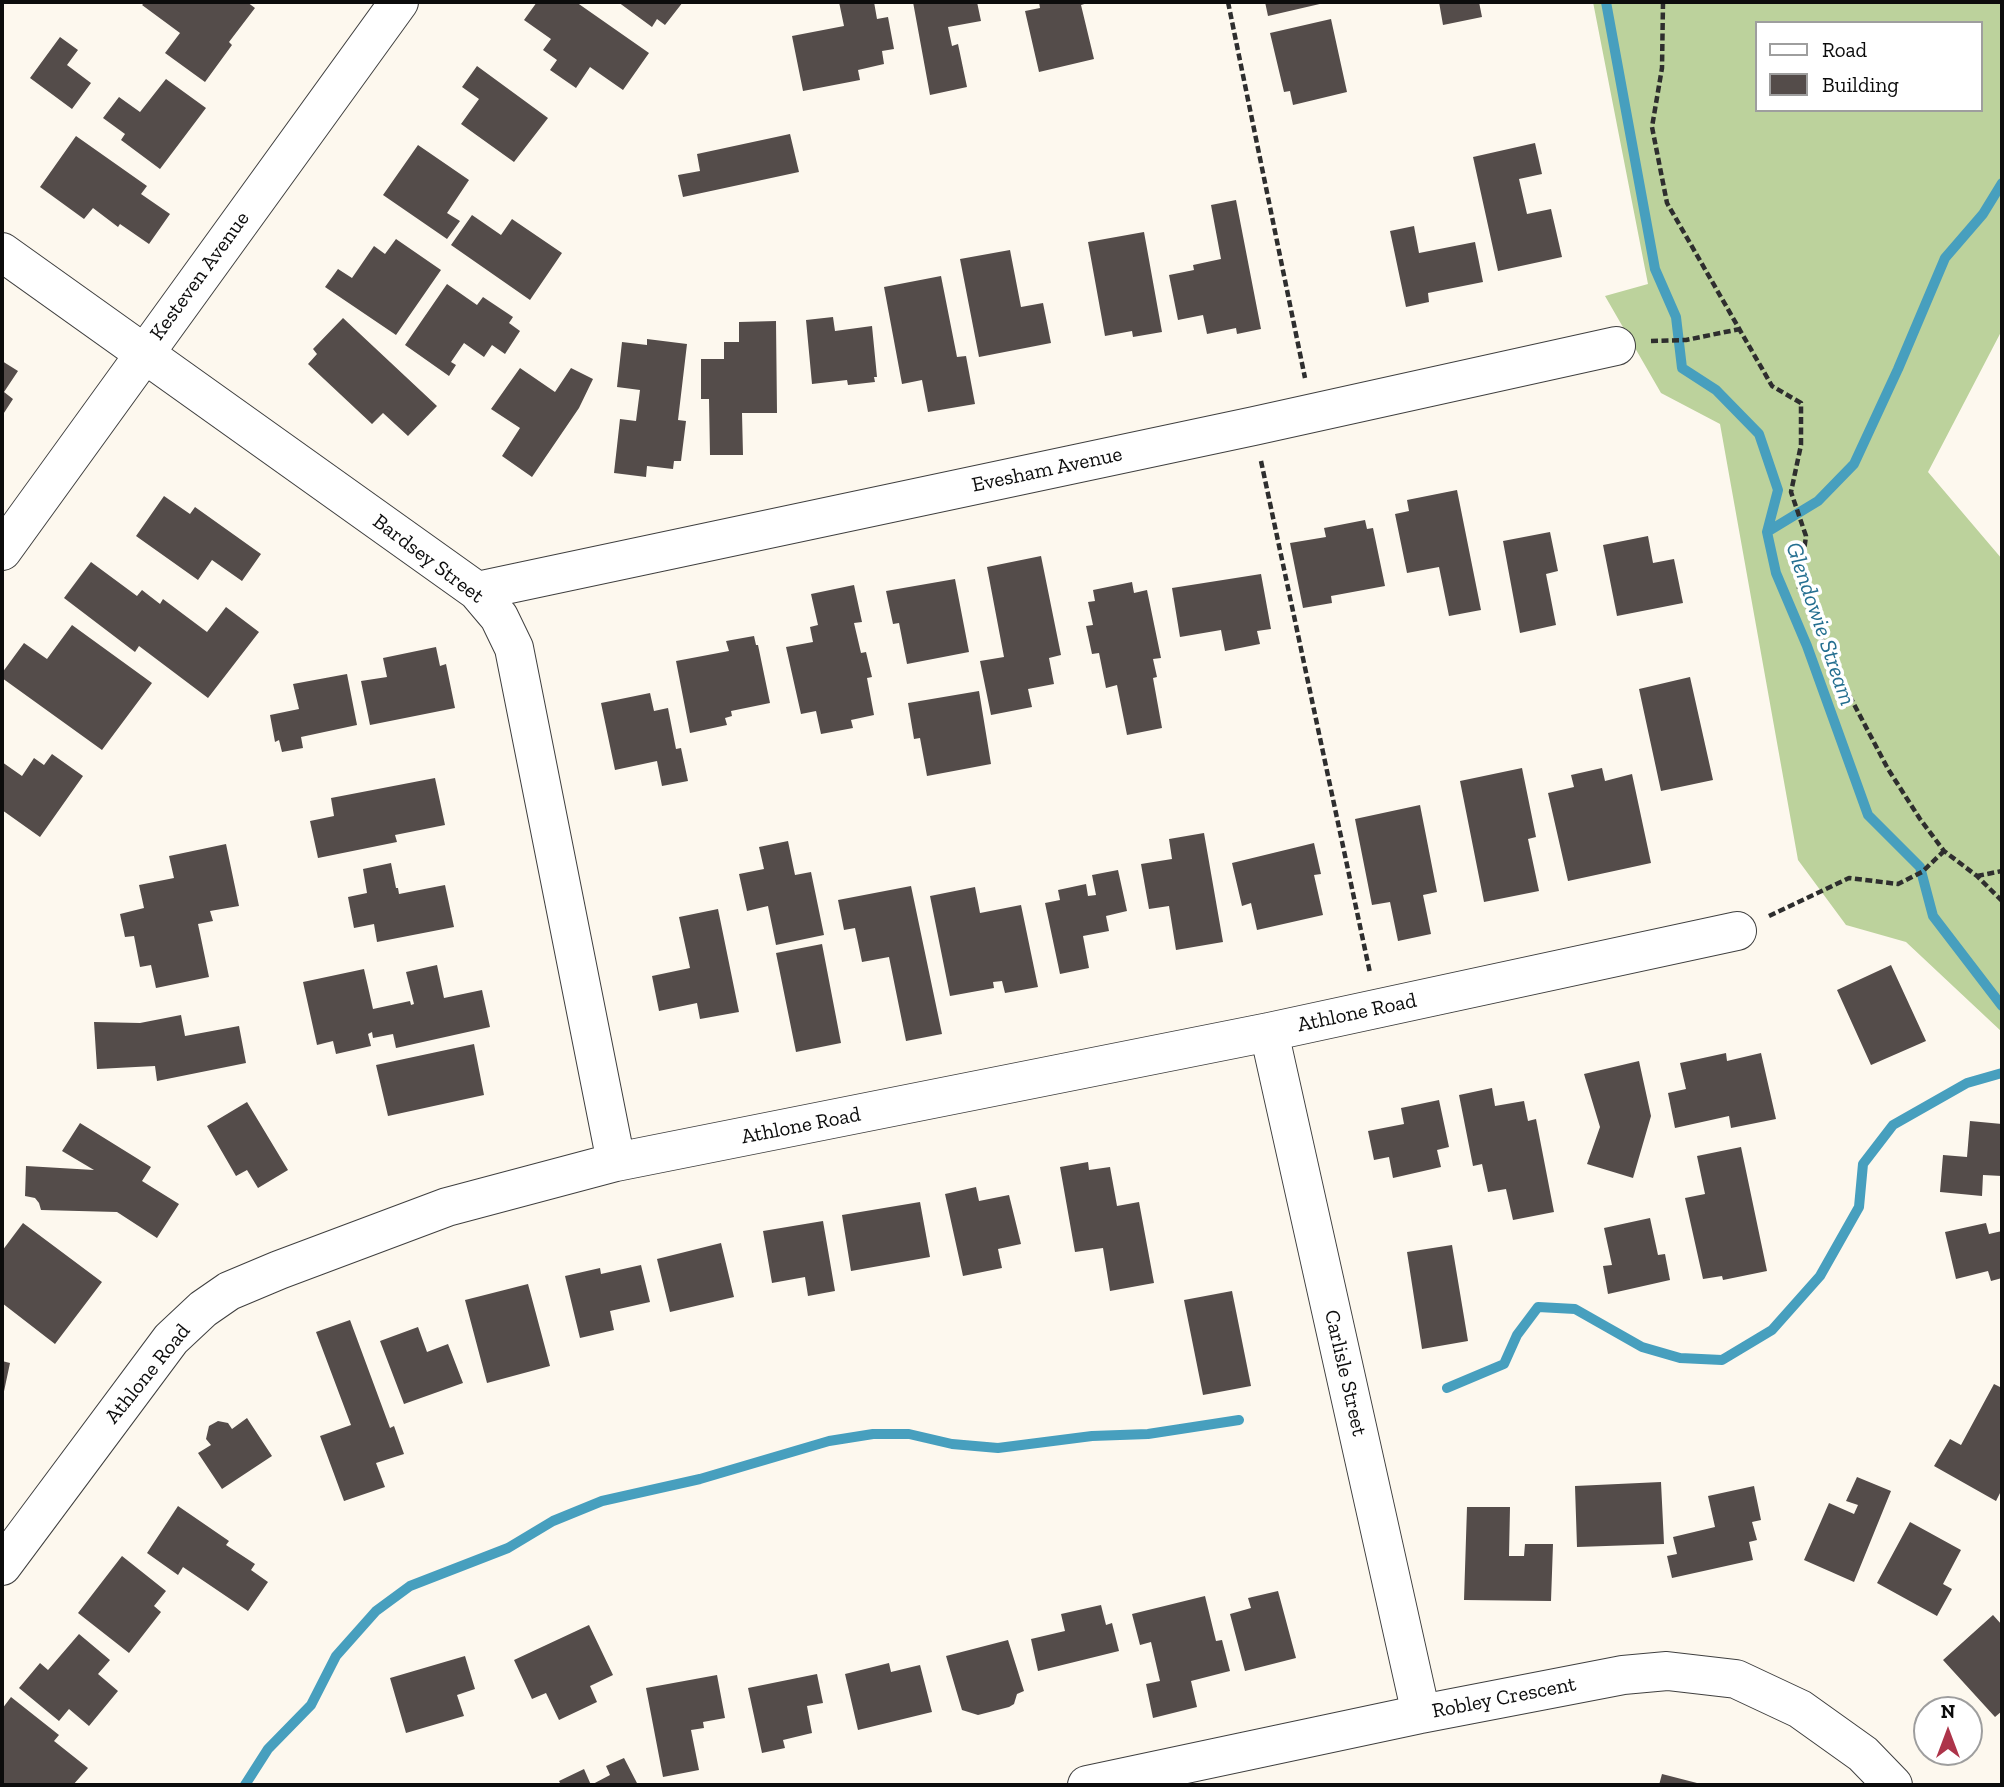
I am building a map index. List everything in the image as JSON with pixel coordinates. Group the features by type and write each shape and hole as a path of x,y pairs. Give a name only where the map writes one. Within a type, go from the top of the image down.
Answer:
{"street":[{"name":"Kesteven Avenue","path":"2,551 399,2"},
{"name":"Bardsey Street","path":"2,252 477,592 499,617 514,648 616,1163"},
{"name":"Evesham Avenue","path":"477,592 1632,343"},
{"name":"Athlone Road","path":"2,1566 171,1339 203,1309 229,1291 319,1254 447,1207 616,1163 1269,1032 1737,931"},
{"name":"Carlisle Street","path":"1269,1032 1421,1714"},
{"name":"Robley Crescent","path":"1087,1785 1421,1714 1623,1675 1667,1671 1736,1679 1800,1709 1863,1754 1893,1785"}],"path":[{"path":"1228,2 1312,413"},
{"path":"1663,2 1662,68 1652,127 1667,203 1772,386 1801,403 1801,445 1791,492 1806,536 1799,588 1836,670 1888,769 1944,851 1977,876 2002,901"},
{"path":"1632,343 1686,340 1740,329"},
{"path":"1254,426 1377,1008"},
{"path":"1737,931 1849,878 1898,884 1922,872 1944,851"},
{"path":"1977,876 2002,871"}],"green space":[{"path":"1593,2 2002,2 2002,330 1928,472 2002,559 2002,1032 1906,942 1846,925 1798,860 1720,424 1661,393 1605,296 1648,284"}],"building":[{"path":"145,2 247,2 255,8 229,42 232,45 205,82 165,53 180,33 142,5"},
{"path":"537,2 576,2 649,53 623,90 590,67 576,88 550,70 557,60 543,50 551,39 524,20"},
{"path":"618,2 683,2 665,25 657,19 652,27"},
{"path":"839,2 874,2 877,19 888,17 894,49 882,51 884,64 858,70 860,80 803,91 792,36 844,26"},
{"path":"913,2 977,2 981,21 948,27 952,46 958,44 967,87 930,95"},
{"path":"1039,2 1091,2 1081,5 1094,59 1039,72 1025,11 1040,8"},
{"path":"1265,2 1324,2 1324,3 1268,16"},
{"path":"1439,2 1479,2 1482,17 1443,25"},
{"path":"1331,19 1347,92 1293,105 1290,91 1284,92 1270,33"},
{"path":"60,37 78,50 67,65 91,83 72,109 30,78"},
{"path":"477,66 548,118 514,162 461,124 479,99 462,87"},
{"path":"166,79 206,108 160,169 121,140 125,134 103,118 119,97 140,112"},
{"path":"790,134 799,172 683,197 678,175 700,171 697,154"},
{"path":"76,136 147,186 141,194 170,214 149,244 120,224 118,227 93,208 84,219 40,187"},
{"path":"1535,143 1542,174 1519,179 1527,214 1551,209 1562,257 1498,271 1473,157"},
{"path":"418,145 469,180 447,213 460,221 447,239 383,195"},
{"path":"1236,200 1261,329 1237,334 1236,328 1207,334 1203,315 1178,320 1169,275 1194,270 1193,265 1221,259 1211,205"},
{"path":"472,215 501,235 512,219 562,253 530,300 451,245"},
{"path":"1414,226 1419,253 1475,242 1483,282 1428,293 1429,302 1406,307 1390,231"},
{"path":"1144,232 1162,332 1133,337 1132,331 1105,336 1088,242"},
{"path":"396,239 441,270 396,335 325,287 338,269 352,278 374,246 385,254"},
{"path":"1010,250 1021,307 1043,303 1051,343 979,357 960,259"},
{"path":"941,276 957,357 966,356 975,404 928,412 922,380 902,384 884,287"},
{"path":"447,284 477,305 483,297 513,317 509,323 520,331 505,354 492,345 484,357 464,343 451,362 456,365 449,376 405,345"},
{"path":"833,317 835,331 872,326 877,377 874,377 875,382 848,385 847,380 812,384 806,320"},
{"path":"343,318 437,406 408,436 383,413 372,424 308,364 317,354 313,349"},
{"path":"776,321 777,413 742,413 743,455 710,455 709,399 701,399 701,359 724,359 724,342 739,342 739,322"},
{"path":"647,339 687,344 678,420 686,421 681,461 674,461 673,469 647,466 646,477 614,473 620,419 636,421 640,390 617,387 622,342 647,345"},
{"path":"2,361 18,371 4,392 13,399 2,416"},
{"path":"520,368 555,392 571,368 593,379 579,408 532,477 502,456 520,428 491,409"},
{"path":"1457,490 1481,610 1449,616 1439,567 1407,573 1395,514 1409,511 1407,500"},
{"path":"164,496 190,514 195,507 261,554 242,581 212,560 198,580 136,536"},
{"path":"1365,520 1367,529 1373,528 1385,586 1331,596 1332,603 1303,608 1290,543 1326,537 1324,528"},
{"path":"1550,532 1558,571 1546,574 1556,625 1520,633 1503,541"},
{"path":"1648,536 1653,563 1674,559 1683,603 1617,616 1603,545"},
{"path":"1041,556 1061,655 1049,658 1054,684 1028,689 1032,707 991,715 980,661 1004,657 987,567"},
{"path":"91,562 137,596 142,590 160,604 163,599 207,632 226,607 259,632 208,698 139,646 135,652 64,598"},
{"path":"1261,574 1271,629 1257,631 1260,644 1225,651 1221,630 1180,637 1172,588"},
{"path":"955,579 969,652 907,664 899,623 893,624 886,591"},
{"path":"1132,582 1134,593 1147,590 1161,658 1153,659 1157,677 1153,678 1162,728 1127,735 1117,685 1106,688 1099,653 1092,654 1086,626 1093,625 1088,602 1095,601 1093,590"},
{"path":"854,585 862,622 854,623 861,653 866,652 872,677 867,678 874,715 851,720 853,728 821,734 816,711 801,714 786,647 813,642 810,627 818,625 811,594"},
{"path":"72,625 152,683 102,750 2,678 2,673 24,643 47,659"},
{"path":"754,636 770,703 731,711 732,716 725,718 727,725 690,733 676,661 729,651 726,641"},
{"path":"436,647 440,666 446,664 455,708 370,725 361,681 387,677 383,658"},
{"path":"347,674 357,725 301,737 303,748 282,752 279,740 275,742 270,715 299,709 293,684"},
{"path":"1690,677 1713,780 1661,791 1639,689"},
{"path":"979,691 991,764 927,776 920,738 914,739 908,703"},
{"path":"650,693 654,711 668,708 676,749 681,748 688,781 662,786 657,761 615,770 601,703"},
{"path":"52,754 83,776 40,837 2,810 2,762 22,776 34,758 44,765"},
{"path":"1522,768 1536,837 1528,839 1539,891 1484,902 1460,781"},
{"path":"1602,768 1605,781 1632,774 1651,863 1568,881 1548,793 1574,787 1571,775"},
{"path":"435,778 445,825 395,835 397,842 318,858 310,821 334,816 331,798"},
{"path":"1420,805 1437,892 1423,895 1431,934 1398,941 1390,902 1372,905 1355,819"},
{"path":"1204,833 1223,942 1176,950 1169,906 1149,909 1141,864 1172,859 1169,839"},
{"path":"788,841 795,875 811,872 824,935 776,945 768,906 747,911 739,874 764,869 759,847"},
{"path":"1314,843 1321,874 1314,875 1323,915 1257,930 1251,903 1242,906 1232,863"},
{"path":"226,844 239,906 210,911 213,921 198,924 209,977 156,988 151,965 140,967 134,936 125,937 120,914 144,908 139,885 174,878 169,856"},
{"path":"391,863 399,894 445,885 454,927 377,942 374,924 354,928 348,897 367,893 363,869"},
{"path":"1118,870 1127,911 1106,916 1109,931 1083,936 1089,968 1060,974 1045,903 1060,900 1058,890 1086,884 1088,896 1096,895 1092,875"},
{"path":"911,886 942,1034 906,1041 889,957 862,962 855,928 844,930 838,900"},
{"path":"975,887 980,913 1021,905 1038,987 1005,993 1002,981 993,982 994,988 950,996 930,896"},
{"path":"718,909 739,1012 700,1019 697,1003 659,1011 652,976 690,968 679,917"},
{"path":"822,944 841,1043 796,1052 776,953"},
{"path":"437,965 444,998 482,990 490,1027 396,1048 393,1034 373,1038 372,1032 368,1034 371,1046 336,1054 333,1041 317,1045 303,982 364,969 373,1009 410,1001 411,1005 414,1004 406,972"},
{"path":"1891,965 1926,1041 1871,1065 1837,990"},
{"path":"181,1015 185,1036 239,1026 246,1063 157,1081 155,1066 97,1069 94,1022 140,1023"},
{"path":"474,1044 484,1095 388,1116 376,1065"},
{"path":"1726,1053 1727,1061 1761,1053 1776,1119 1731,1128 1729,1116 1675,1128 1668,1093 1686,1089 1680,1063"},
{"path":"1639,1061 1651,1116 1633,1178 1587,1164 1600,1127 1584,1074"},
{"path":"1492,1088 1495,1106 1524,1101 1528,1121 1536,1119 1554,1212 1513,1220 1506,1189 1488,1192 1482,1164 1473,1166 1459,1095"},
{"path":"1439,1100 1449,1147 1437,1150 1441,1167 1393,1178 1389,1157 1374,1160 1368,1131 1404,1124 1401,1108"},
{"path":"247,1102 288,1170 258,1188 247,1170 236,1176 207,1126"},
{"path":"1970,1121 2002,1124 2002,1176 1983,1175 1982,1196 1940,1192 1943,1155 1967,1157"},
{"path":"80,1123 151,1167 142,1181 179,1204 157,1238 117,1212 41,1210 35,1198 25,1196 26,1166 94,1170 62,1151"},
{"path":"1741,1147 1767,1271 1723,1280 1722,1276 1703,1279 1685,1198 1705,1194 1697,1156"},
{"path":"1088,1162 1089,1170 1110,1167 1117,1206 1139,1202 1154,1283 1110,1291 1103,1248 1075,1252 1060,1167"},
{"path":"976,1187 979,1201 1009,1195 1021,1244 998,1249 1002,1268 963,1276 945,1194"},
{"path":"920,1202 930,1257 851,1271 842,1215"},
{"path":"1650,1218 1658,1255 1665,1254 1670,1280 1608,1294 1603,1266 1612,1265 1604,1228"},
{"path":"823,1221 835,1291 808,1296 805,1277 772,1283 763,1231"},
{"path":"23,1223 102,1282 55,1344 2,1303 2,1251"},
{"path":"1986,1223 1989,1234 2002,1231 2002,1278 1991,1281 1988,1271 1956,1279 1945,1232"},
{"path":"721,1243 734,1297 670,1312 657,1259"},
{"path":"1452,1245 1468,1341 1422,1349 1407,1252"},
{"path":"641,1265 650,1302 610,1311 614,1330 580,1338 565,1276 600,1268 601,1274"},
{"path":"528,1284 550,1366 487,1383 465,1300"},
{"path":"1232,1291 1251,1386 1203,1395 1184,1300"},
{"path":"350,1320 390,1428 394,1426 404,1454 376,1463 385,1487 344,1501 320,1436 351,1425 316,1332"},
{"path":"418,1327 427,1352 448,1344 463,1383 404,1404 380,1341"},
{"path":"2,1361 10,1363 3,1396 2,1396"},
{"path":"1994,1384 2002,1388 2002,1489 1996,1501 1934,1466 1950,1439 1961,1445"},
{"path":"247,1418 272,1456 222,1489 198,1453 211,1445 206,1439 209,1426 218,1421 228,1423 232,1429"},
{"path":"1857,1477 1891,1491 1854,1582 1804,1560 1829,1503 1854,1514 1858,1505 1846,1501"},
{"path":"1661,1482 1664,1544 1577,1547 1575,1486"},
{"path":"1754,1486 1761,1520 1752,1522 1757,1540 1749,1542 1753,1560 1672,1578 1667,1556 1677,1554 1673,1537 1715,1527 1708,1496"},
{"path":"178,1506 229,1541 226,1545 255,1564 251,1570 268,1582 248,1611 183,1567 178,1575 147,1553"},
{"path":"1467,1507 1510,1507 1509,1556 1524,1556 1525,1544 1553,1544 1551,1601 1464,1600"},
{"path":"1910,1522 1961,1550 1943,1584 1952,1589 1937,1616 1877,1583"},
{"path":"122,1556 166,1591 154,1606 161,1612 129,1653 78,1613"},
{"path":"1278,1591 1296,1658 1245,1671 1230,1614 1251,1608 1248,1598"},
{"path":"1205,1596 1216,1641 1222,1640 1230,1671 1191,1681 1197,1707 1153,1718 1146,1684 1160,1681 1151,1642 1140,1645 1132,1614"},
{"path":"1101,1605 1106,1625 1112,1623 1119,1651 1038,1671 1031,1639 1065,1631 1061,1614"},
{"path":"1993,1615 2002,1625 2002,1711 1995,1717 1983,1704 1983,1696 1976,1696 1943,1660"},
{"path":"589,1625 613,1675 590,1686 597,1702 559,1720 546,1693 532,1699 514,1660"},
{"path":"79,1634 110,1660 98,1674 118,1691 89,1726 69,1709 59,1721 19,1688 40,1663 48,1670"},
{"path":"1008,1640 1024,1691 1017,1694 1014,1704 1009,1707 978,1715 962,1710 946,1656"},
{"path":"465,1656 475,1689 457,1695 464,1716 406,1733 390,1678"},
{"path":"889,1663 891,1672 920,1665 932,1712 858,1730 845,1674"},
{"path":"817,1674 823,1703 807,1706 812,1733 783,1740 785,1748 762,1753 748,1688"},
{"path":"717,1675 725,1718 703,1722 704,1728 691,1730 699,1770 663,1777 646,1688"},
{"path":"11,1697 59,1735 54,1741 88,1768 73,1785 2,1785 2,1709"},
{"path":"624,1758 638,1785 591,1785 610,1775 606,1766"},
{"path":"584,1769 591,1785 561,1785 559,1781"},
{"path":"1662,1774 1697,1783 1659,1785"}],"waterway":[{"name":"Glendowie Stream","path":"1606,2 1655,269 1676,317 1682,368 1716,390 1759,434 1778,490 1767,532 1776,573 1807,646 1868,815 1920,867 1933,916 2002,1006"},
{"path":"1767,532 1818,501 1854,464 1945,258 1983,214 2002,183"},
{"path":"1447,1388 1504,1364 1517,1335 1538,1307 1575,1309 1642,1347 1680,1358 1722,1360 1772,1330 1820,1276 1859,1207 1863,1164 1893,1125 1967,1083 2002,1073"},
{"path":"245,1785 268,1749 311,1705 336,1656 376,1611 410,1586 508,1548 553,1521 602,1501 700,1479 829,1441 873,1434 909,1434 952,1444 998,1448 1092,1436 1148,1434 1239,1420"}]}
